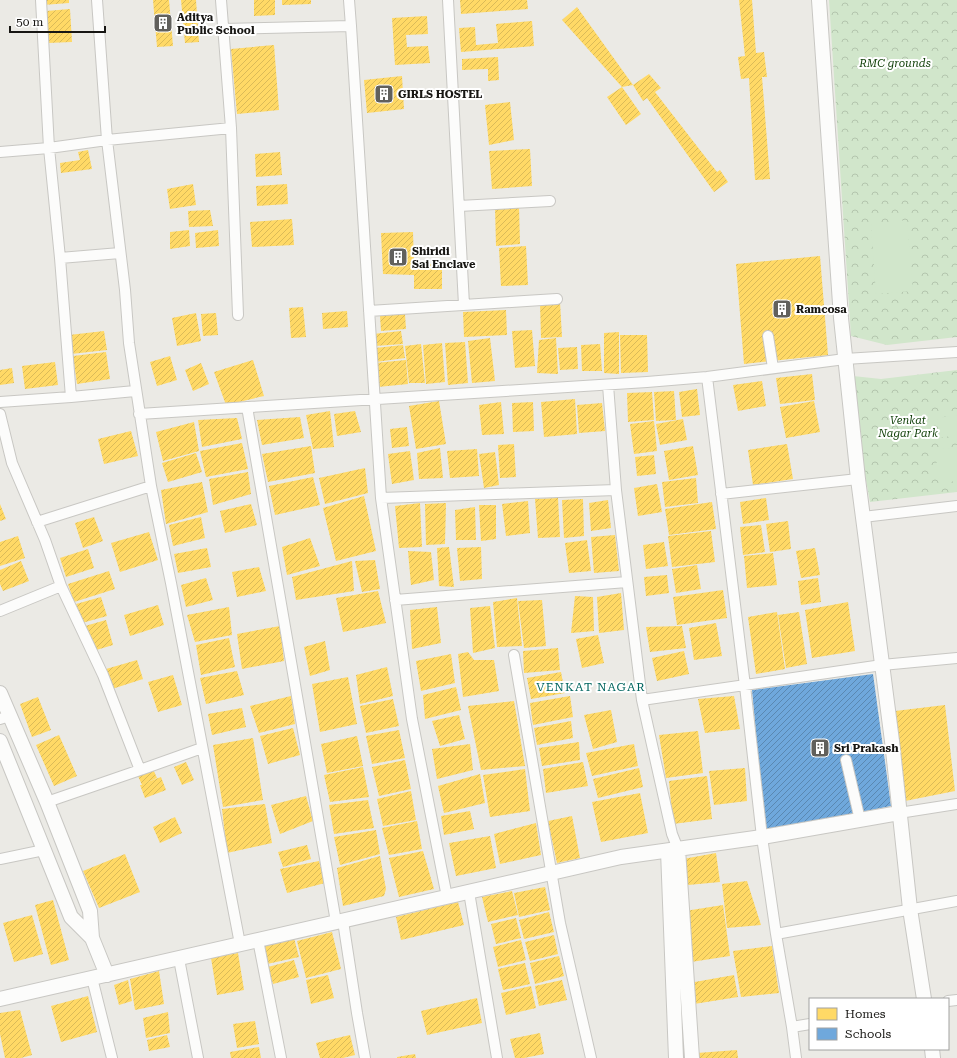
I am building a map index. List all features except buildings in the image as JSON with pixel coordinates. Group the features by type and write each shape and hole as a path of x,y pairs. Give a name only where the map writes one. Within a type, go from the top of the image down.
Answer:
{"street":[{"path":"41,0 49,148 60,258 71,397"},
{"path":"97,0 107,140 125,290 129,343 136,391 151,486 240,944"},
{"path":"221,0 231,128 238,315"},
{"path":"349,0 381,498 412,719 447,897"},
{"path":"448,0 464,305"},
{"path":"819,0 840,310 845,359 858,479 892,741 910,909 924,998"},
{"path":"223,29 351,26"},
{"path":"0,152 231,128"},
{"path":"459,206 550,201"},
{"path":"60,258 120,252"},
{"path":"369,311 557,299"},
{"path":"768,336 773,368"},
{"path":"140,414 608,385 707,377 845,359 957,352"},
{"path":"707,377 746,686 762,837 796,1058"},
{"path":"608,385 616,490 642,700 672,834 692,1054 675,1054 673,850"},
{"path":"0,402 136,391"},
{"path":"247,407 365,1058"},
{"path":"0,414 12,463 45,540 61,586 103,675 140,770"},
{"path":"722,494 858,479"},
{"path":"37,522 151,486"},
{"path":"381,498 616,490"},
{"path":"863,517 957,506"},
{"path":"395,600 627,582"},
{"path":"0,611 61,586"},
{"path":"514,655 560,923 591,1058"},
{"path":"642,700 882,665 957,658"},
{"path":"0,693 5,718 47,802 90,911 92,938 107,974"},
{"path":"0,741 72,917 92,938"},
{"path":"47,802 202,748"},
{"path":"846,760 860,820"},
{"path":"0,999 621,857 762,837 957,804"},
{"path":"0,859 44,850"},
{"path":"469,892 497,1058"},
{"path":"776,934 957,901"},
{"path":"258,940 281,1058"},
{"path":"179,959 198,1058"},
{"path":"92,978 112,1058"},
{"path":"792,1028 809,1024"}],"green space":[{"name":"RMC grounds","path":"829,0 957,0 957,337 887,345 851,336"},
{"path":"907,220 913,291 876,294 871,224"},
{"name":"Venkat Nagar Park","path":"957,370 957,492 870,502 861,453 853,376 881,379"},
{"path":"957,415 957,435 939,438 937,418"},
{"path":"957,448 957,481 939,483 935,449"}],"place":[{"name":"Aditya Public School","path":"163,23"},
{"name":"GIRLS HOSTEL","path":"384,94"},
{"name":"Shiridi Sai Enclave","path":"398,257"},
{"name":"Ramcosa","path":"782,309"},
{"name":"Sri Prakash","path":"820,748"}],"district":[{"name":"VENKAT NAGAR","path":"591,687"}]}
